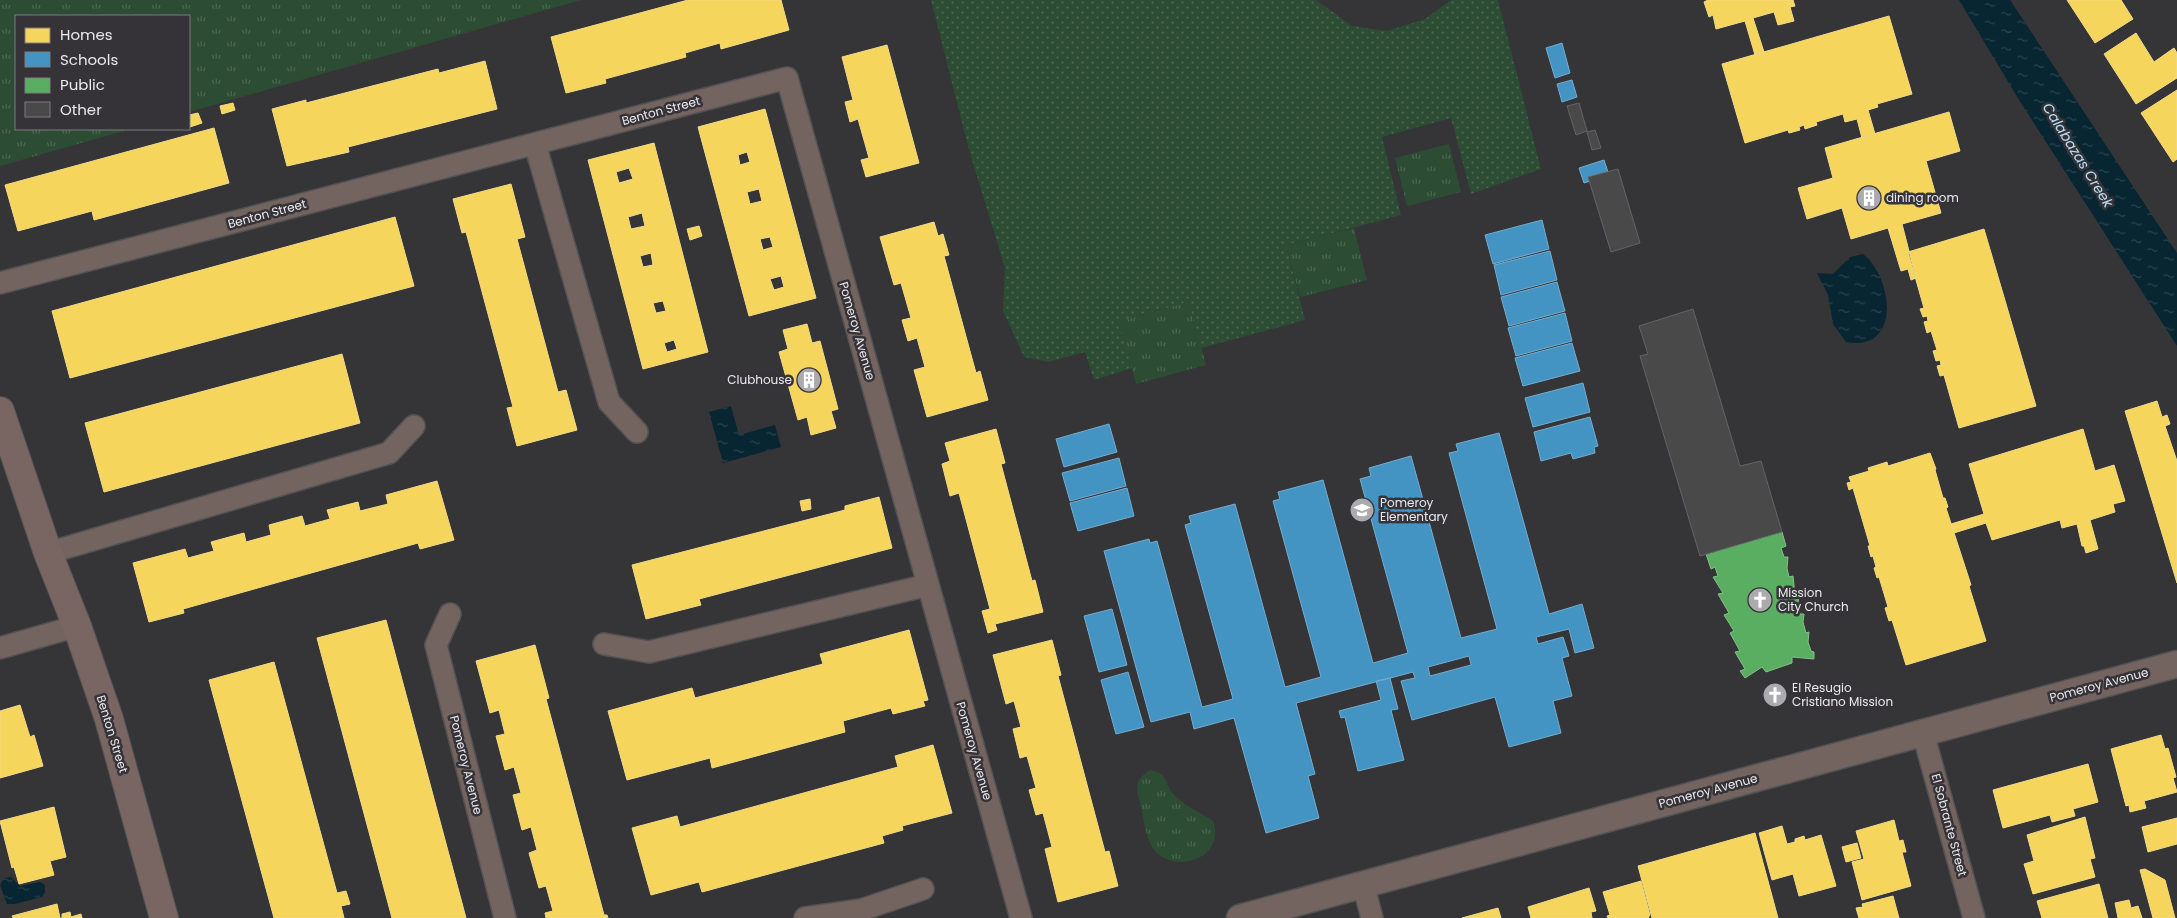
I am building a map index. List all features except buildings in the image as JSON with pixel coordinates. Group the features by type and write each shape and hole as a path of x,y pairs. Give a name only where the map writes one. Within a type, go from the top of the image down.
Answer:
{"main road":[{"name":"Benton Street","path":"0,411 48,553 77,626 109,719 164,918"}],"street":[{"name":"Benton Street","path":"0,283 787,78"},
{"name":"Pomeroy Avenue","path":"787,78 1021,918"},
{"path":"535,144 608,402 637,432"},
{"path":"48,553 389,453 414,426"},
{"path":"604,644 649,652 928,585"},
{"name":"Pomeroy Avenue","path":"450,614 436,645 505,918"},
{"path":"0,648 77,626"},
{"name":"Pomeroy Avenue","path":"1240,918 2177,664"},
{"name":"El Sobrante Street","path":"1923,733 1974,918"},
{"path":"1363,884 1372,918"},
{"path":"804,918 861,910 923,889"}],"green space":[{"path":"0,0 581,0 190,112 190,15 15,15 15,130 127,130 0,166"},
{"path":"931,0 1316,0 1352,26 1387,31 1425,19 1451,0 1498,0 1541,169 1471,194 1451,118 1382,137 1401,215 1286,245 1305,320 1201,348 1189,302 1120,321 1132,368 1094,380 1085,352 1048,362 1024,357 1003,311 1005,268 969,150"},
{"path":"1449,144 1461,192 1407,206 1395,158"},
{"path":"1354,228 1367,280 1300,297 1286,245"},
{"path":"1189,302 1206,365 1136,384 1119,321"},
{"path":"1150,770 1162,775 1171,791 1180,801 1213,821 1215,833 1213,844 1207,852 1198,858 1177,862 1167,859 1153,849 1146,831 1137,790 1138,781"}],"water":[{"name":"Calabazas Creek","path":"1959,0 2010,0 2177,253 2177,346 2019,100"},
{"path":"1863,254 1873,265 1881,279 1886,295 1887,311 1884,325 1876,336 1864,342 1846,342 1833,324 1828,295 1817,273 1833,274 1850,257"},
{"path":"731,406 739,435 775,425 781,447 723,463 709,412"},
{"path":"11,877 20,886 40,882 45,885 45,892 42,897 15,904 7,904 0,885 4,878"}],"place":[{"name":"dining room","path":"1869,198"},
{"name":"Clubhouse","path":"809,380"},
{"name":"Pomeroy Elementary","path":"1362,510"},
{"name":"Mission City Church","path":"1760,600"},
{"name":"El Resugio Cristiano Mission","path":"1775,695"}]}
